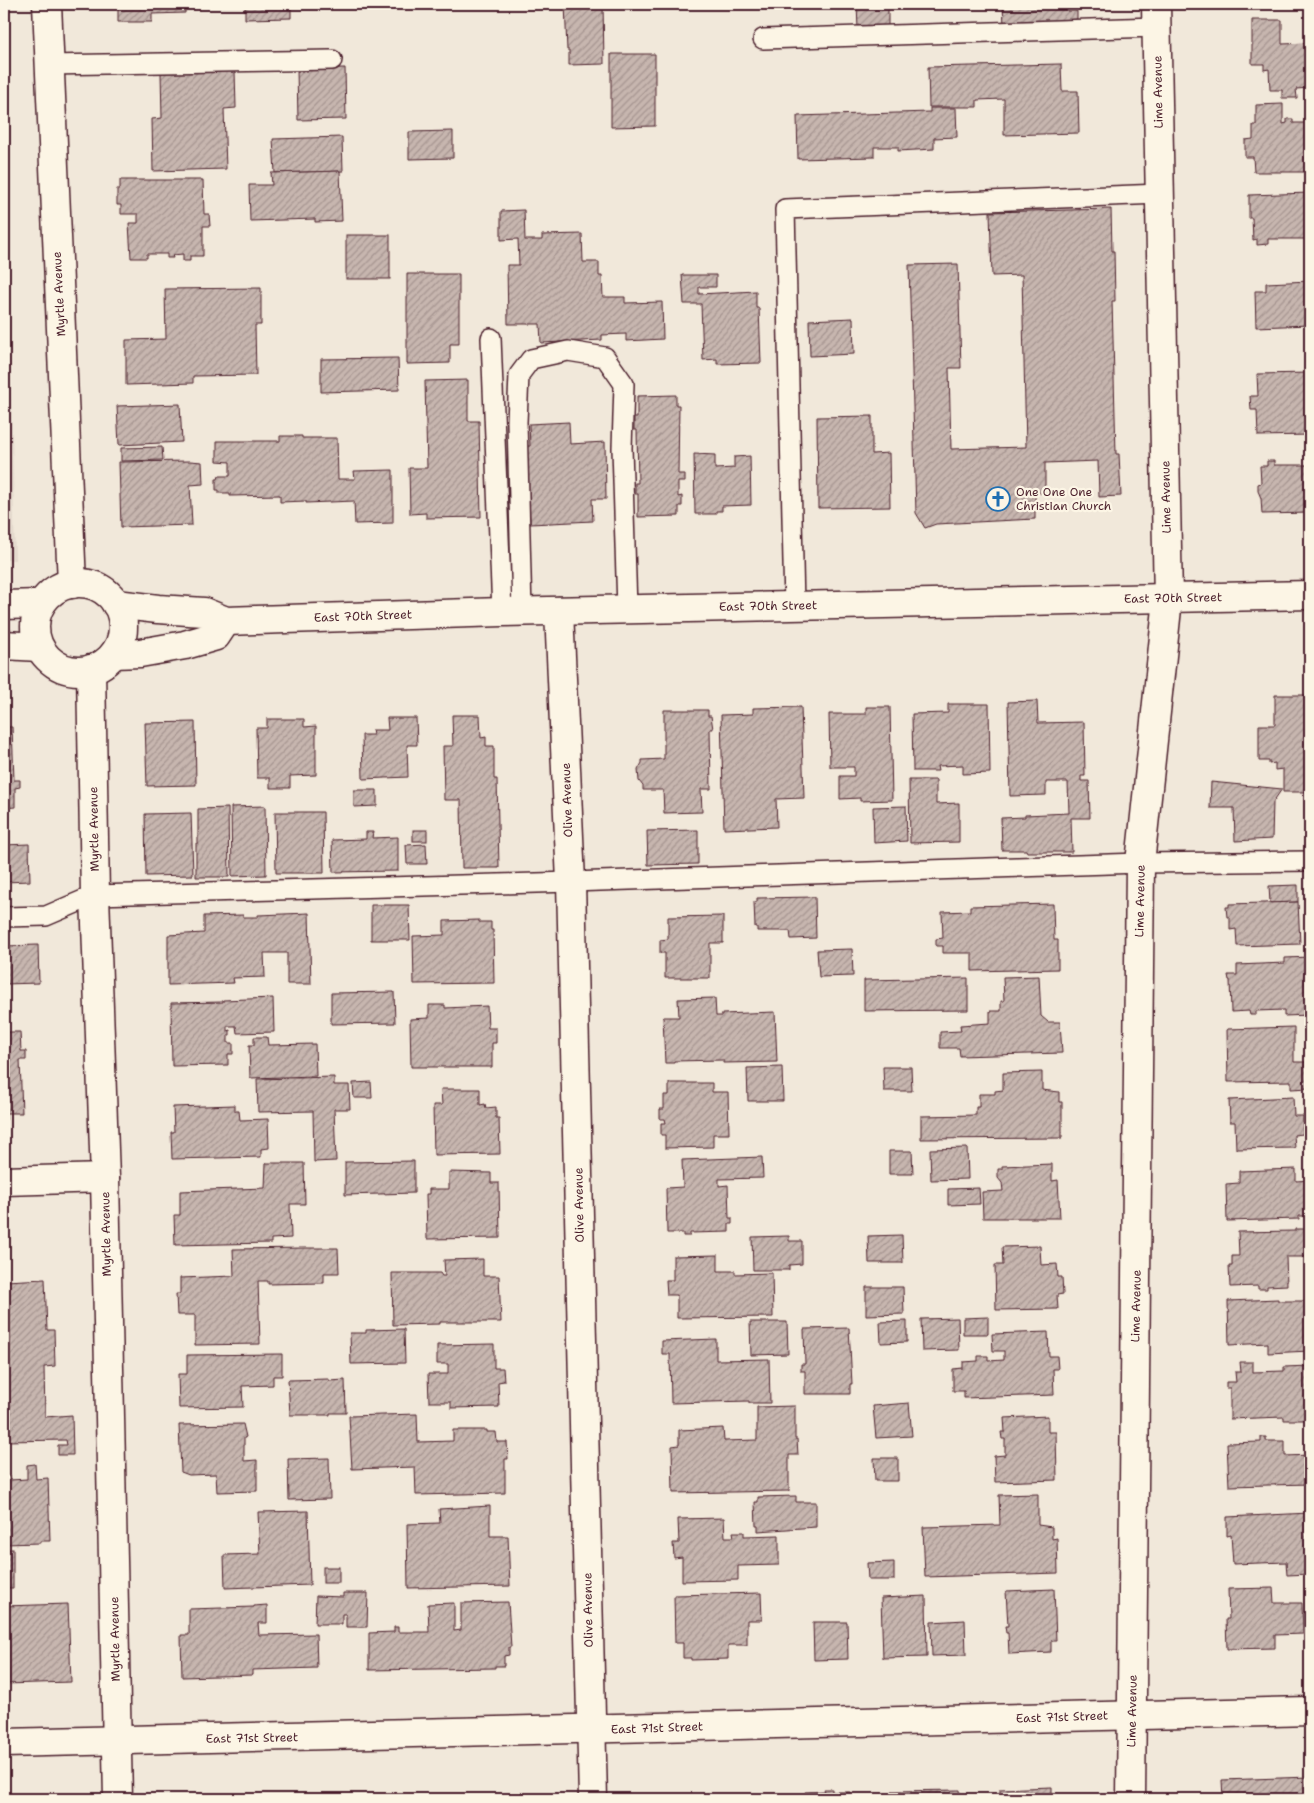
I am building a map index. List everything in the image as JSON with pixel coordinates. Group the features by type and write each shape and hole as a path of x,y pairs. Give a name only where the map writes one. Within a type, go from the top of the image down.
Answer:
{"street":[{"name":"Myrtle Avenue","path":"47,4 48,65 72,584"},
{"name":"Lime Avenue","path":"1131,1799 1140,863 1168,598 1156,15"},
{"path":"79,582 93,585 105,591 116,604 121,614 123,628 120,642 114,654 103,663 91,669 76,671 61,667 48,660 39,647 35,632 35,618 40,604 51,593 64,585 79,582"},
{"name":"East 70th Street","path":"116,604 204,612 226,620 627,609 1310,595"},
{"path":"4,605 40,604"},
{"name":"Olive Avenue","path":"559,611 571,882 593,1799"},
{"path":"114,654 140,653 185,645 216,636 226,620"},
{"path":"4,645 39,647"},
{"name":"Myrtle Avenue","path":"91,669 95,894 105,1178 118,1799"},
{"path":"4,1181 105,1178"},
{"name":"East 71st Street","path":"4,1743 1310,1711"}],"lane":[{"path":"763,39 1156,15"},
{"path":"48,65 332,60"},
{"path":"794,606 784,209 1160,194"},
{"path":"491,338 512,612"},
{"path":"512,612 519,375 531,359 568,351 605,357 624,384 622,448 627,609"},
{"path":"4,917 46,916 95,894 571,882 1140,863 1310,861"}],"shaded area":[{"path":"4,96 15,560 4,560"}],"building":[{"path":"118,4 185,4 185,13 152,14 152,22 118,22"},
{"path":"245,4 291,4 291,18 245,19"},
{"path":"565,4 603,4 604,64 569,65"},
{"path":"738,4 834,4 834,8 794,9 794,6 738,7"},
{"path":"857,4 888,4 888,29 858,29"},
{"path":"1003,4 1067,4 1067,11 1077,11 1077,23 1004,25"},
{"path":"1252,20 1282,20 1282,44 1310,43 1310,88 1296,89 1297,98 1282,98 1282,90 1270,90 1269,69 1264,70 1264,64 1252,64"},
{"path":"611,54 655,54 655,126 611,127"},
{"path":"1061,64 1062,91 1078,91 1079,133 1004,135 1004,99 977,100 977,107 929,107 928,67"},
{"path":"345,68 346,119 298,120 297,69"},
{"path":"235,71 236,108 224,109 226,169 153,171 152,119 162,118 161,73"},
{"path":"1283,104 1283,124 1287,123 1287,119 1293,119 1293,123 1310,123 1310,172 1254,172 1253,157 1245,157 1245,140 1253,139 1253,125 1256,125 1256,105"},
{"path":"930,108 956,108 957,137 934,138 934,149 898,151 898,147 874,147 874,157 798,159 797,116 930,112"},
{"path":"453,131 453,158 409,159 409,132"},
{"path":"342,137 343,171 275,173 273,139"},
{"path":"340,171 342,221 315,222 315,219 250,221 249,185 272,185 271,173"},
{"path":"120,180 203,180 204,214 209,214 210,226 203,226 203,256 190,256 190,261 183,261 183,254 172,255 173,258 167,258 167,254 147,254 147,258 131,258 129,223 138,223 138,214 121,214 121,205 117,205 117,189 120,189"},
{"path":"1310,193 1310,243 1308,243 1308,239 1268,239 1268,244 1257,245 1257,239 1253,240 1252,218 1249,218 1249,195"},
{"path":"1111,209 1112,251 1114,251 1115,301 1112,301 1116,454 1119,454 1121,496 1099,497 1098,461 1045,463 1045,493 1035,493 1035,519 936,524 925,528 916,513 909,265 958,264 961,368 949,368 951,449 1026,447 1022,275 992,276 990,212"},
{"path":"524,210 525,240 542,240 542,235 582,234 583,262 599,262 599,276 602,276 603,297 625,297 625,303 662,302 663,339 626,341 626,334 602,335 602,340 541,343 540,324 508,324 507,265 519,265 518,239 501,240 501,211"},
{"path":"346,235 390,235 390,279 346,279"},
{"path":"407,274 459,274 459,344 450,344 450,363 407,364"},
{"path":"682,275 716,275 716,287 699,287 699,294 756,291 756,308 759,308 761,363 717,364 717,359 703,360 701,304 684,304"},
{"path":"1310,281 1310,325 1256,327 1255,291 1266,291 1266,283"},
{"path":"261,288 261,325 255,325 256,375 193,376 193,383 126,385 126,340 166,339 165,289"},
{"path":"853,318 854,354 810,356 809,320"},
{"path":"398,358 399,390 321,392 321,359"},
{"path":"1310,373 1310,435 1258,436 1257,410 1251,410 1250,396 1258,396 1257,374"},
{"path":"468,380 468,421 479,421 481,517 426,518 426,513 410,514 409,468 427,468 425,381"},
{"path":"676,395 676,405 679,405 678,474 685,474 685,482 678,482 678,497 682,496 679,516 638,517 638,494 635,494 635,483 638,483 637,430 634,430 634,418 637,418 637,396"},
{"path":"180,404 182,442 119,445 117,406"},
{"path":"872,416 872,454 889,453 890,507 818,508 817,417"},
{"path":"569,422 570,444 605,442 606,499 592,499 593,521 530,524 527,446 530,446 529,424"},
{"path":"280,436 337,438 338,479 355,479 354,471 393,470 393,523 355,524 354,501 280,502 280,495 230,496 230,493 219,493 219,490 216,490 216,479 219,476 230,476 230,462 217,461 217,441 280,441"},
{"path":"162,447 163,460 121,461 121,448"},
{"path":"694,454 715,455 715,469 734,468 734,457 750,456 751,505 722,506 722,511 716,511 716,514 695,514"},
{"path":"1267,461 1274,461 1274,465 1310,465 1310,513 1262,514 1258,484 1261,483 1260,466 1267,466"},
{"path":"119,462 202,462 203,484 190,485 192,525 121,527"},
{"path":"1275,695 1310,695 1310,792 1283,792 1283,769 1275,770 1275,763 1269,764 1269,761 1259,761 1259,725 1275,725"},
{"path":"1037,701 1038,723 1084,722 1085,776 1081,776 1081,781 1089,781 1090,818 1071,818 1072,852 1002,850 1001,818 1069,813 1068,782 1046,782 1046,795 1010,796 1008,702"},
{"path":"948,704 989,704 990,773 963,774 963,765 937,766 938,771 913,771 912,714 948,713"},
{"path":"801,707 804,798 776,799 777,827 724,829 721,715 753,714 753,708"},
{"path":"866,707 890,707 892,800 860,801 860,798 840,799 840,776 854,776 854,767 830,767 829,714 866,714"},
{"path":"664,710 708,710 708,716 711,716 713,729 710,729 711,789 701,789 702,812 664,813 663,790 643,790 643,786 639,781 638,770 642,760 664,759"},
{"path":"452,715 480,715 481,738 486,737 486,746 494,746 494,779 497,779 499,868 462,868 461,800 444,800 443,746 453,746"},
{"path":"387,718 416,718 417,745 407,745 408,777 363,779 362,735 373,735 372,730 388,730"},
{"path":"267,719 304,719 304,727 316,726 316,775 290,776 290,788 270,788 270,778 257,778 256,728 267,728"},
{"path":"195,722 196,785 147,786 145,723"},
{"path":"4,727 12,727 14,780 20,780 20,787 15,788 15,807 4,808"},
{"path":"909,780 936,780 936,804 959,803 959,842 910,843"},
{"path":"1211,782 1282,789 1273,802 1272,839 1235,841 1234,808 1210,808"},
{"path":"354,790 377,790 377,806 354,807"},
{"path":"265,806 266,875 232,876 231,807"},
{"path":"906,806 907,841 874,843 873,807"},
{"path":"228,808 229,877 196,877 198,809"},
{"path":"275,812 323,812 324,873 276,873"},
{"path":"191,813 193,875 146,876 145,814"},
{"path":"413,830 427,830 427,841 413,841"},
{"path":"698,830 698,864 648,865 647,831"},
{"path":"366,832 373,832 372,838 398,837 398,871 333,872 332,840 366,839"},
{"path":"29,844 30,881 4,882 4,845"},
{"path":"426,844 427,864 407,864 406,845"},
{"path":"1298,885 1298,902 1270,903 1269,886"},
{"path":"1307,894 1310,894 1310,930 1308,930"},
{"path":"815,897 816,938 791,939 790,931 757,931 757,927 755,927 754,902 757,902 757,898"},
{"path":"1298,902 1300,944 1237,946 1236,929 1230,930 1230,917 1227,917 1226,907 1229,907 1229,904"},
{"path":"1053,904 1054,940 1058,940 1058,969 972,971 972,953 943,953 943,946 936,946 936,939 943,938 942,912 970,911 970,906"},
{"path":"371,905 409,905 410,940 371,940"},
{"path":"309,913 311,984 287,984 287,953 264,953 265,977 233,978 234,983 168,985 168,935 204,933 204,916 243,915 243,917 258,917 258,915"},
{"path":"723,916 723,943 710,943 710,978 665,978 665,953 660,953 660,940 668,939 668,917"},
{"path":"479,920 479,922 491,922 491,930 493,930 494,983 414,984 413,936 444,935 444,921"},
{"path":"38,945 39,983 4,984 4,946"},
{"path":"852,949 853,976 819,977 817,950"},
{"path":"1310,957 1310,1015 1284,1016 1284,1010 1256,1011 1256,1015 1250,1015 1249,1011 1231,1012 1230,980 1228,975 1237,975 1237,965 1285,963 1285,958"},
{"path":"1039,976 1041,1016 1048,1022 1060,1022 1062,1053 960,1056 959,1048 940,1048 940,1032 961,1031 960,1025 990,1023 990,1011 1001,1011 1001,1001 1004,1001 1003,977"},
{"path":"968,978 968,1010 864,1011 864,980"},
{"path":"394,992 395,1023 331,1024 331,993"},
{"path":"273,998 274,1032 237,1033 236,1026 227,1026 227,1031 230,1030 228,1043 233,1043 233,1054 228,1054 228,1065 172,1066 171,1003 223,1002 223,1000"},
{"path":"715,998 716,1016 722,1016 722,1014 775,1012 777,1062 723,1063 723,1060 674,1061 674,1063 665,1063 663,1017 679,1017 678,999"},
{"path":"429,1005 445,1005 445,1008 487,1006 488,1028 496,1028 496,1043 492,1043 492,1067 411,1067 410,1019 429,1018"},
{"path":"1294,1027 1294,1062 1310,1062 1310,1088 1291,1089 1291,1081 1228,1082 1227,1029"},
{"path":"4,1032 20,1032 21,1051 26,1051 26,1060 20,1060 22,1113 6,1113 6,1120 4,1120"},
{"path":"254,1037 267,1037 268,1045 315,1044 316,1076 250,1078 249,1045 254,1045"},
{"path":"782,1067 783,1101 748,1101 747,1068"},
{"path":"883,1067 911,1067 912,1091 884,1091"},
{"path":"1042,1072 1042,1090 1059,1092 1059,1102 1062,1102 1062,1138 921,1139 921,1116 976,1115 976,1107 979,1107 979,1094 995,1094 995,1091 1003,1090 1003,1073"},
{"path":"334,1077 334,1085 349,1085 350,1109 334,1109 336,1161 314,1162 313,1111 258,1112 257,1079"},
{"path":"371,1082 372,1098 354,1098 353,1083"},
{"path":"669,1083 712,1083 712,1092 728,1092 729,1134 713,1134 713,1147 665,1148 665,1135 661,1135 661,1123 666,1123 665,1119 660,1119 660,1109 664,1109 664,1095 669,1095"},
{"path":"441,1089 480,1089 480,1105 485,1104 486,1108 496,1107 496,1118 499,1118 500,1154 434,1155 433,1105 442,1105"},
{"path":"1293,1097 1294,1116 1303,1116 1303,1134 1294,1135 1295,1148 1236,1149 1235,1122 1230,1122 1229,1100"},
{"path":"235,1105 235,1111 239,1111 240,1120 268,1119 269,1148 261,1149 261,1157 172,1159 171,1132 174,1132 173,1107"},
{"path":"967,1148 968,1179 931,1180 930,1149"},
{"path":"889,1151 912,1151 913,1174 889,1174"},
{"path":"762,1157 763,1178 719,1179 719,1186 728,1185 729,1218 732,1218 732,1224 729,1224 729,1232 690,1233 690,1236 683,1236 683,1233 667,1233 666,1188 683,1187 682,1160"},
{"path":"414,1161 414,1193 345,1195 345,1162"},
{"path":"266,1163 304,1163 305,1204 290,1204 291,1238 271,1239 271,1243 175,1245 174,1215 180,1215 180,1191 265,1188"},
{"path":"1052,1164 1052,1181 1058,1180 1060,1218 983,1218 982,1192 1003,1191 1002,1183 998,1178 998,1169 1002,1169 1002,1166"},
{"path":"1296,1169 1296,1181 1310,1180 1310,1216 1299,1216 1299,1219 1227,1221 1226,1184 1239,1183 1239,1171"},
{"path":"449,1172 491,1173 491,1183 499,1183 500,1238 427,1239 426,1194 429,1194 429,1189 449,1189"},
{"path":"979,1188 980,1204 948,1205 948,1189"},
{"path":"1295,1229 1309,1229 1310,1257 1286,1257 1287,1285 1267,1286 1267,1289 1258,1289 1258,1286 1230,1287 1229,1266 1232,1266 1232,1256 1239,1256 1238,1232 1295,1231"},
{"path":"902,1235 903,1263 869,1263 868,1236"},
{"path":"789,1236 789,1241 802,1241 802,1264 789,1265 789,1270 753,1270 752,1237"},
{"path":"1040,1246 1041,1265 1057,1264 1058,1277 1062,1277 1063,1294 1057,1295 1058,1309 996,1310 995,1265 1003,1265 1002,1247"},
{"path":"338,1248 339,1273 324,1273 324,1283 268,1284 268,1281 258,1281 260,1344 195,1345 195,1315 177,1315 176,1294 180,1294 180,1278 234,1276 233,1249"},
{"path":"718,1255 718,1271 735,1271 735,1274 772,1273 773,1317 677,1318 677,1295 667,1295 666,1280 673,1280 673,1256"},
{"path":"483,1259 483,1276 499,1276 501,1322 440,1322 440,1324 393,1325 392,1273 440,1273 442,1276 445,1276 444,1260"},
{"path":"4,1268 5,1281 45,1279 47,1330 54,1330 55,1366 44,1367 45,1417 72,1415 73,1455 58,1455 58,1445 67,1445 66,1440 4,1441"},
{"path":"866,1287 903,1287 904,1314 866,1315"},
{"path":"1278,1299 1278,1301 1310,1301 1310,1351 1268,1353 1268,1343 1229,1345 1228,1301"},
{"path":"988,1317 988,1334 963,1334 963,1318"},
{"path":"958,1318 959,1350 922,1351 921,1319"},
{"path":"907,1321 907,1342 881,1343 880,1322"},
{"path":"750,1322 787,1322 788,1354 751,1355"},
{"path":"849,1328 852,1384 850,1384 850,1394 805,1394 805,1371 801,1371 801,1364 805,1364 804,1329"},
{"path":"404,1329 405,1363 351,1364 350,1333 366,1333 366,1330"},
{"path":"1048,1332 1049,1356 1057,1356 1058,1369 1053,1369 1054,1395 964,1398 964,1391 953,1391 953,1369 963,1368 963,1362 978,1361 978,1356 988,1356 988,1361 1004,1360 1004,1351 993,1351 992,1334"},
{"path":"716,1339 716,1360 769,1359 770,1403 749,1403 749,1401 671,1403 670,1354 662,1354 662,1341"},
{"path":"494,1344 494,1368 503,1368 504,1381 498,1382 499,1407 451,1408 451,1402 429,1402 428,1374 448,1374 448,1364 437,1364 437,1345"},
{"path":"282,1354 282,1376 273,1376 273,1385 242,1386 243,1407 179,1408 178,1374 187,1374 187,1355"},
{"path":"1240,1362 1253,1362 1253,1372 1284,1371 1284,1367 1310,1366 1310,1420 1284,1420 1284,1417 1230,1419 1230,1388 1226,1388 1226,1382 1236,1382 1235,1372 1241,1372"},
{"path":"329,1379 329,1381 345,1380 346,1413 290,1415 288,1380"},
{"path":"909,1403 912,1436 876,1438 873,1406"},
{"path":"795,1406 795,1439 797,1439 798,1455 789,1455 789,1491 673,1493 672,1446 679,1445 679,1430 723,1428 724,1441 757,1440 757,1407"},
{"path":"417,1414 418,1442 453,1441 453,1430 487,1430 487,1432 496,1432 497,1442 507,1442 508,1459 505,1459 505,1493 416,1495 415,1467 352,1469 349,1416"},
{"path":"1048,1416 1048,1432 1056,1432 1057,1480 995,1482 994,1456 1005,1455 1005,1439 1002,1439 1001,1432 1005,1432 1004,1418"},
{"path":"243,1424 246,1437 244,1438 244,1461 257,1460 257,1491 217,1492 216,1474 189,1475 181,1472 179,1425"},
{"path":"1261,1437 1266,1437 1266,1441 1285,1441 1285,1456 1310,1455 1310,1484 1229,1486 1227,1443 1261,1442"},
{"path":"329,1458 330,1499 289,1500 288,1459"},
{"path":"874,1458 898,1458 898,1481 875,1481"},
{"path":"35,1464 36,1479 48,1478 50,1541 4,1544 4,1477 10,1476 10,1480 27,1479 27,1465"},
{"path":"1038,1494 1038,1525 1052,1527 1052,1539 1057,1538 1058,1573 925,1577 923,1527 1000,1525 999,1495"},
{"path":"796,1496 796,1502 816,1502 816,1527 758,1531 755,1502 758,1502 758,1497"},
{"path":"490,1506 490,1536 508,1536 510,1586 408,1588 407,1524 440,1523 439,1509"},
{"path":"308,1511 310,1585 225,1588 224,1555 260,1554 258,1512"},
{"path":"1310,1513 1310,1574 1287,1575 1286,1562 1233,1564 1231,1535 1227,1536 1227,1517"},
{"path":"724,1518 725,1537 734,1537 733,1532 744,1532 744,1536 779,1535 779,1565 738,1566 738,1580 682,1581 682,1557 674,1558 673,1543 679,1543 678,1519"},
{"path":"4,1549 13,1549 13,1588 4,1588"},
{"path":"894,1562 894,1580 868,1580 867,1563"},
{"path":"323,1567 339,1567 339,1583 323,1583"},
{"path":"1273,1588 1274,1603 1302,1603 1303,1634 1275,1635 1275,1648 1227,1649 1228,1589"},
{"path":"1054,1589 1056,1641 1051,1641 1051,1652 1009,1654 1008,1633 1006,1633 1005,1626 1008,1626 1006,1591"},
{"path":"343,1593 368,1593 367,1627 346,1627 346,1614 342,1614 342,1624 315,1624 316,1596 343,1597"},
{"path":"761,1593 762,1620 747,1620 747,1645 728,1645 728,1659 691,1660 691,1658 683,1658 683,1643 675,1643 674,1595"},
{"path":"926,1596 927,1657 883,1658 881,1598"},
{"path":"508,1602 511,1647 509,1647 509,1655 504,1656 504,1666 495,1666 495,1668 369,1670 369,1633 394,1632 394,1627 398,1627 398,1632 429,1632 428,1604 454,1603 454,1631 461,1630 461,1603"},
{"path":"68,1604 71,1682 4,1684 4,1606"},
{"path":"267,1605 267,1623 258,1623 259,1635 316,1634 317,1668 252,1670 252,1675 182,1677 181,1635 189,1635 189,1609"},
{"path":"965,1620 966,1655 932,1656 931,1622"},
{"path":"813,1622 847,1622 848,1659 814,1660"},
{"path":"1310,1777 1310,1799 1223,1799 1222,1780"},
{"path":"1052,1787 1052,1799 1000,1799 1000,1789"},
{"path":"824,1789 832,1789 832,1792 851,1792 851,1799 806,1799 805,1792 825,1791"},
{"path":"960,1790 961,1799 893,1799 892,1791"},
{"path":"793,1794 793,1799 760,1799 760,1796"},
{"path":"728,1797 728,1799 687,1799 687,1798"}],"place":[{"name":"One One One Christian Church","path":"998,499"}]}
